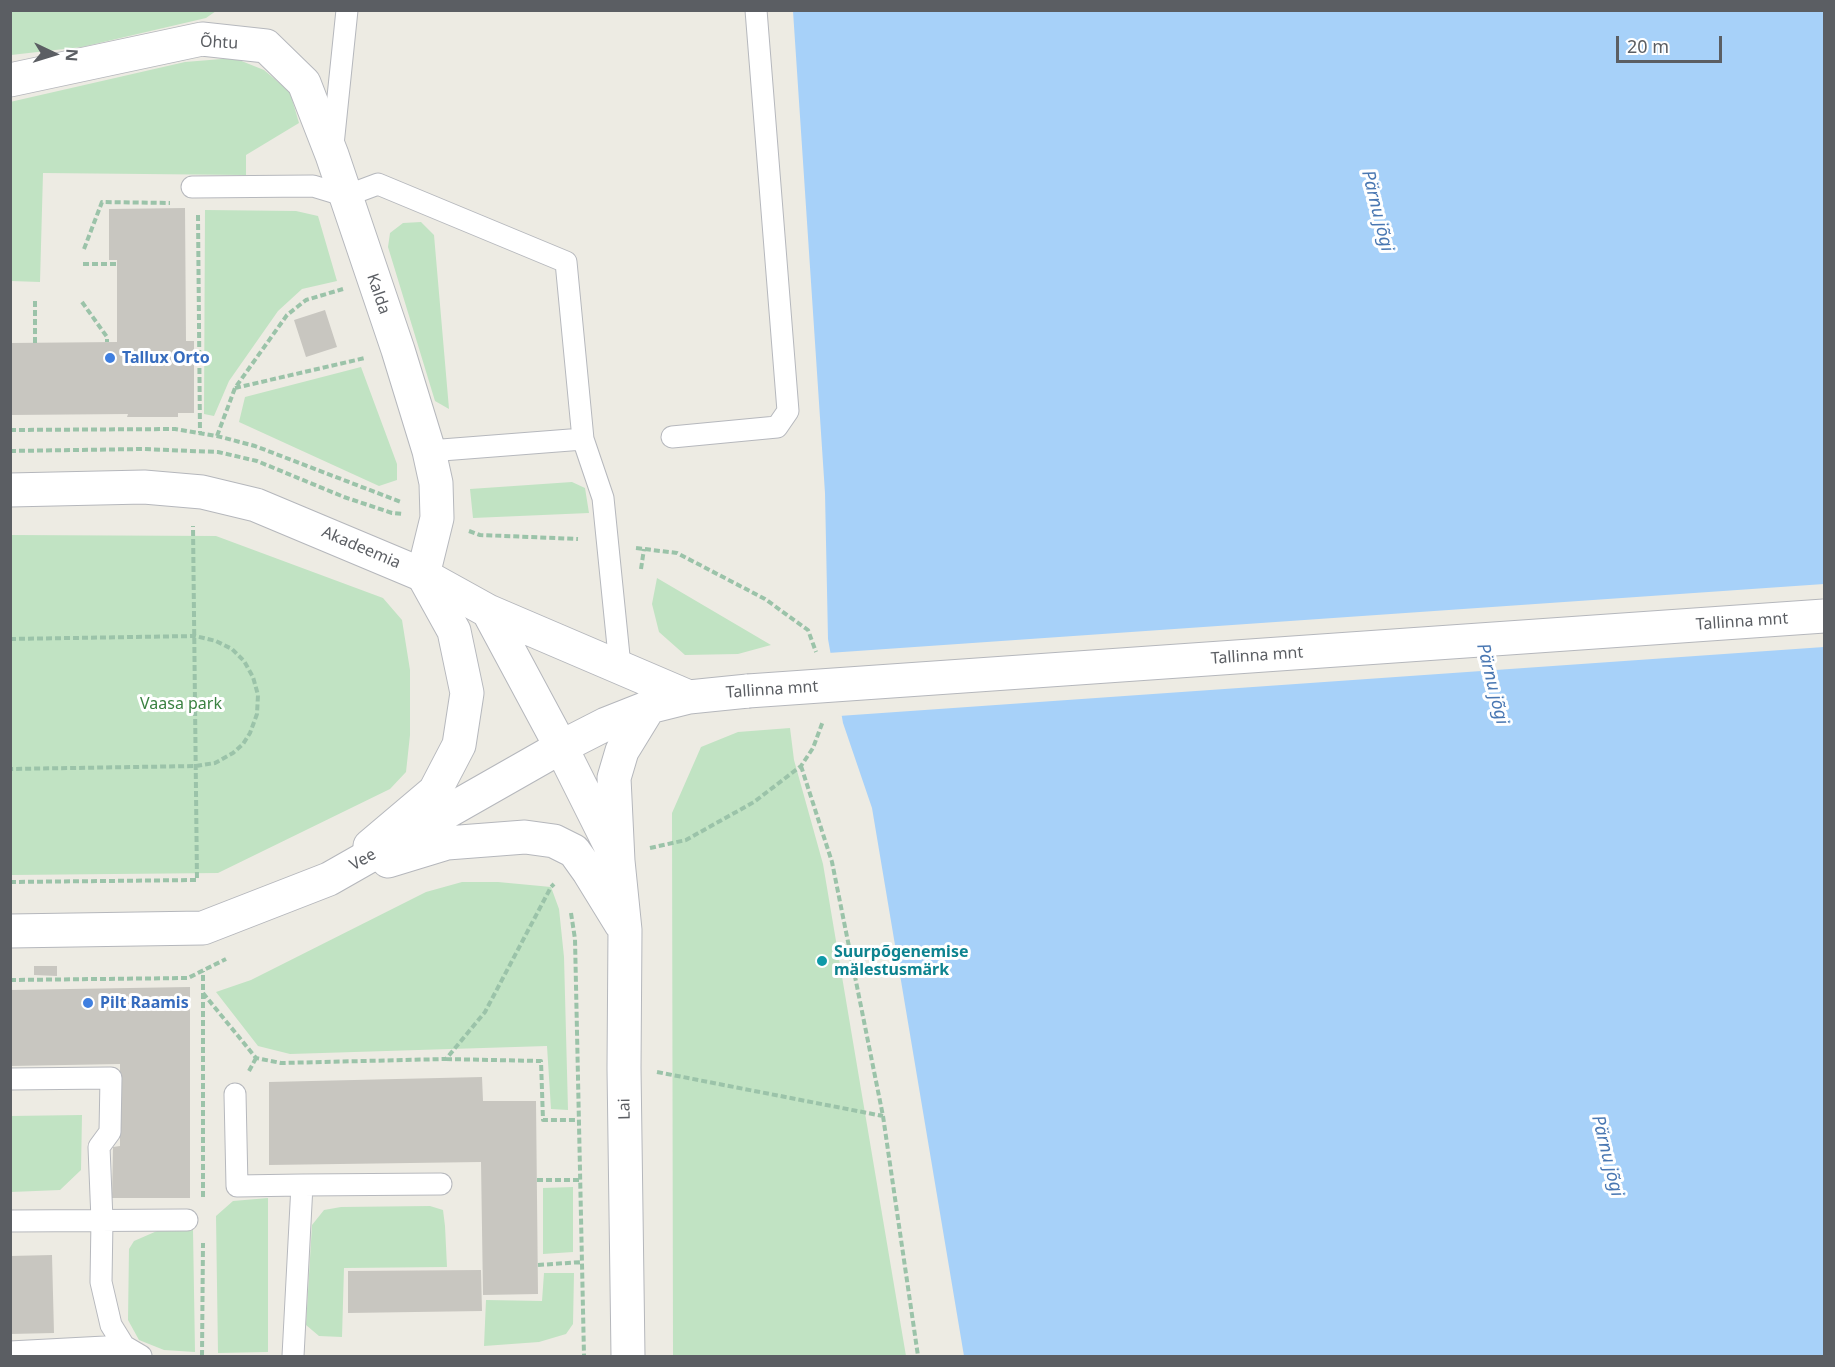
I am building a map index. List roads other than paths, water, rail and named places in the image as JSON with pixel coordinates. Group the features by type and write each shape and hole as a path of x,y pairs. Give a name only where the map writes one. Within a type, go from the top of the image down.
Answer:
{"main road":[{"name":"Õhtu","path":"10,80 202,39 266,46 304,83 332,155"},
{"name":"Kalda","path":"332,155 398,350 429,451 436,483 437,518 423,574"},
{"name":"Akadeemia","path":"10,490 144,488 202,492 256,505 423,574 488,611 689,697"},
{"path":"329,879 435,791 459,745 467,693 454,631 423,574"},
{"name":"Lai","path":"488,611 561,747 618,861"},
{"name":"Tallinna mnt","path":"689,697 1824,616"},
{"name":"Vee","path":"10,931 203,928 329,879 561,747 606,724 649,707 689,697"},
{"name":"Lai","path":"628,1356 624,1068 625,930 618,861 614,778 622,751 649,707"},
{"path":"329,879 447,843 525,837 554,841 574,851 625,930"}],"lane":[{"name":"Kalda","path":"332,155 347,10"},
{"path":"672,437 777,427 788,411 756,10"},
{"path":"196,192 313,186 346,196 378,184 566,262 583,439 603,498 620,666"},
{"path":"429,451 583,439"},
{"path":"10,1079 111,1078 110,1132 99,1146 102,1220 101,1282 111,1325 132,1351"},
{"path":"235,1094 237,1186 441,1184"},
{"path":"293,1356 302,1185"},
{"path":"10,1221 102,1220 195,1214"},
{"path":"10,1352 132,1351"}],"water":[{"name":"Pärnu jõgi","path":"793,11 1824,11 1824,1356 964,1356 872,808 843,723 828,639 825,493"}],"place":[{"name":"Tallux Orto","path":"110,358"},
{"name":"Suurpõgenemise mälestusmärk","path":"822,961"},
{"name":"Pilt Raamis","path":"88,1003"}],"park label":[{"name":"Vaasa park","path":"181,704"}]}
